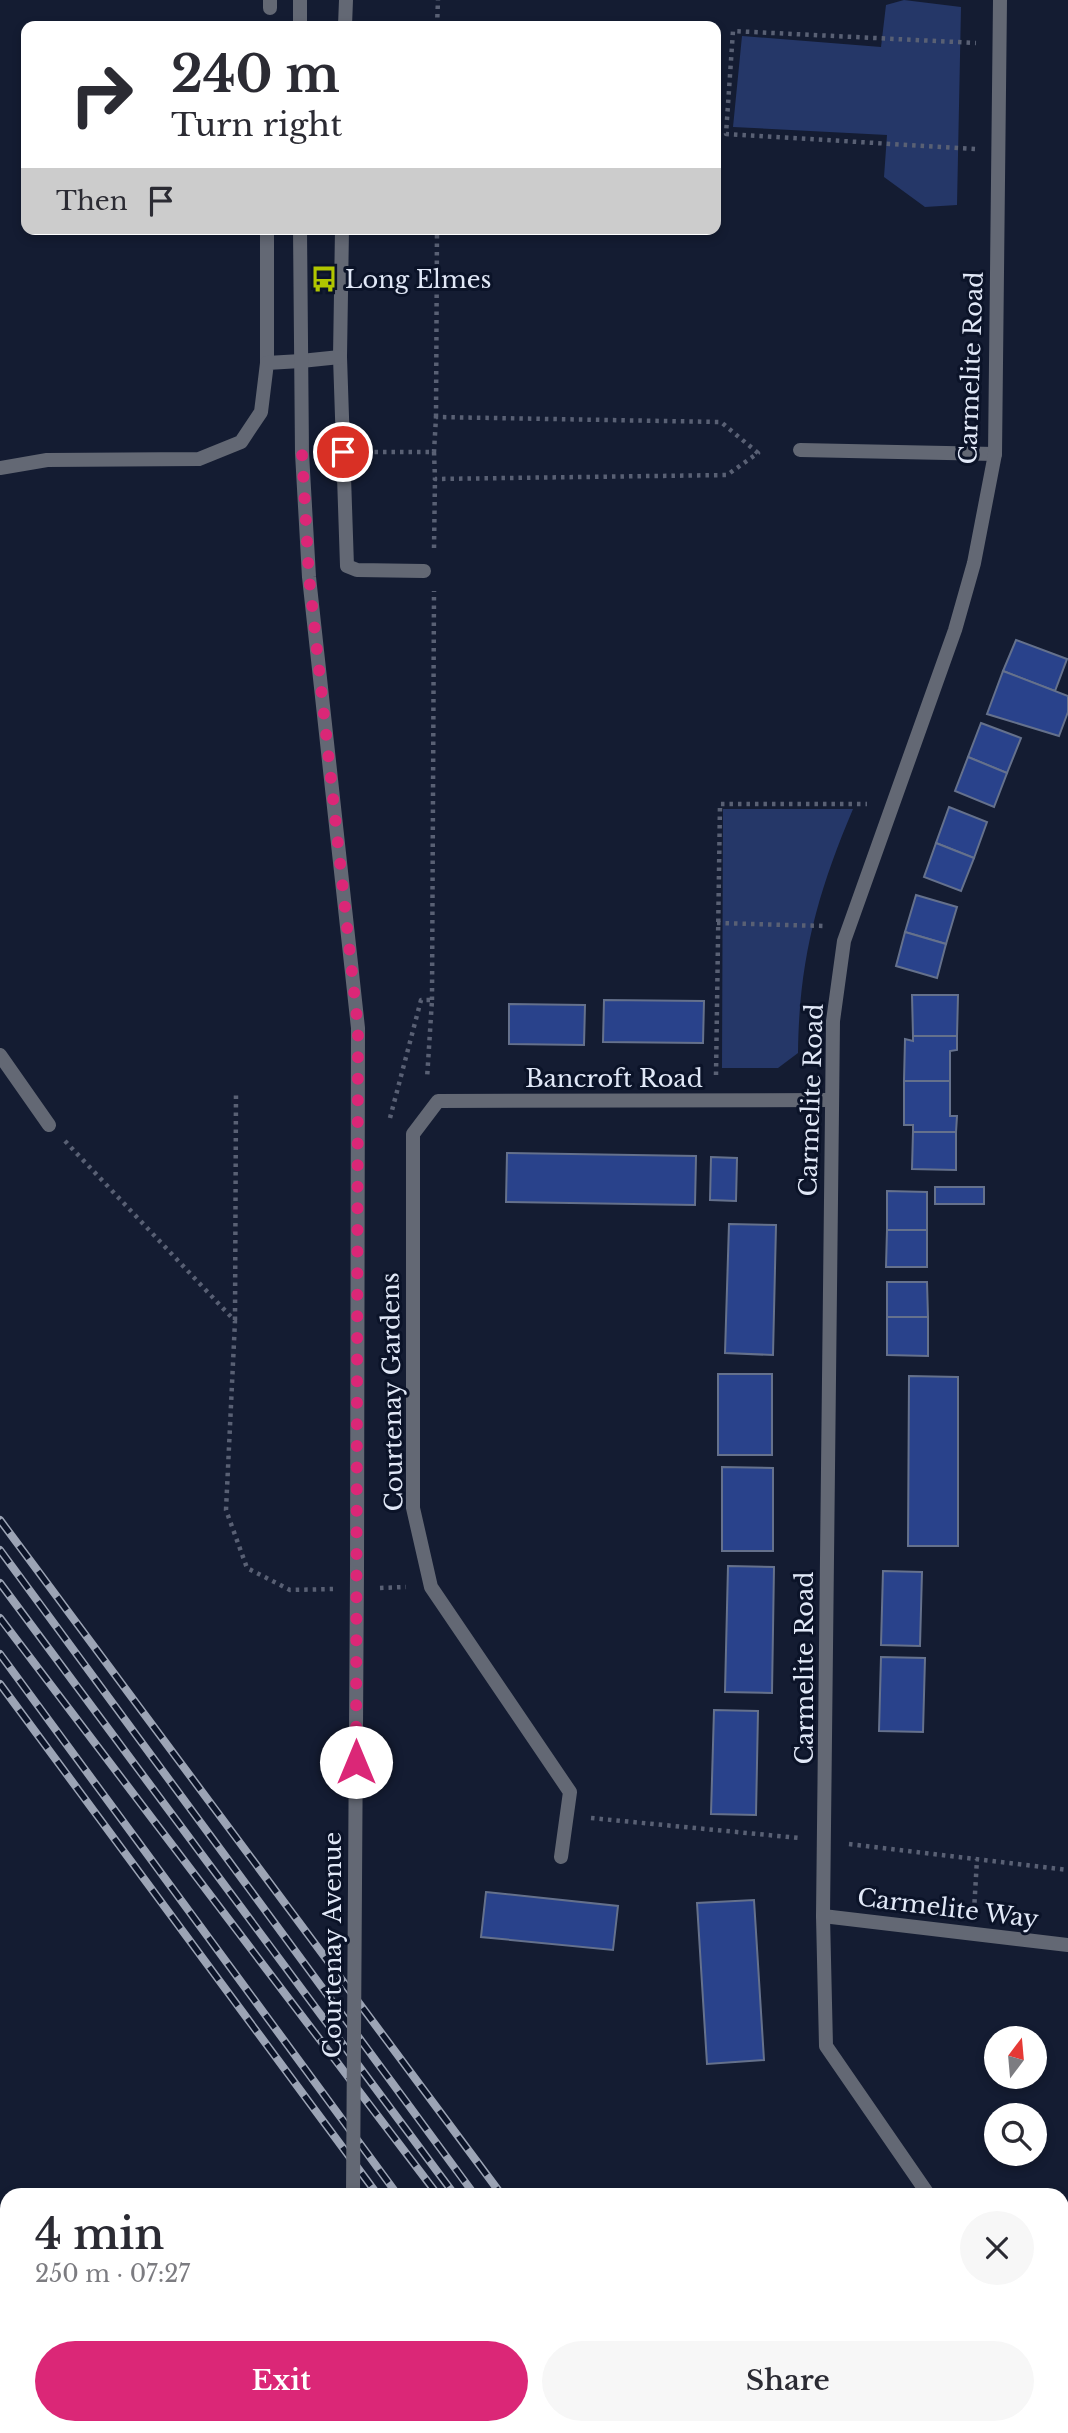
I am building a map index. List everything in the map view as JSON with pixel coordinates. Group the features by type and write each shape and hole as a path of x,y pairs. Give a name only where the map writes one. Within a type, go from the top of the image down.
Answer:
{"street":[{"path":"300,0 300,21"},
{"path":"345,21 346,0"},
{"name":"Carmelite Road","path":"924,2188 826,2046 823,1916 833,1021 849,926 955,630 974,563 995,454 1000,0"},
{"path":"0,468 47,460 200,459 241,442 261,412 267,363 267,235"},
{"name":"Courtenay Avenue","path":"300,235 301,361 309,577 358,1028 354,2188"},
{"path":"342,235 340,357 347,566 357,570 429,566"},
{"path":"267,363 340,357"},
{"path":"800,450 995,454"},
{"path":"0,1055 50,1125"},
{"name":"Bancroft Road","path":"413,1134 438,1101 831,1100"},
{"name":"Courtenay Gardens","path":"413,1134 413,1508 431,1587 570,1792 561,1857"},
{"name":"Carmelite Way","path":"823,1916 1068,1945"}],"path":[{"path":"438,0 438,21"},
{"path":"998,44 733,31 726,134 998,150"},
{"path":"429,566 435,479 436,235"},
{"path":"435,479 727,475 758,453 721,422 436,418"},
{"path":"343,452 434,452"},
{"path":"425,1118 432,1000 434,589"},
{"path":"716,1100 720,804 893,804"},
{"path":"717,923 849,926"},
{"path":"357,1129 387,1130 421,1000 432,1000"},
{"path":"236,1091 234,1321 226,1510 247,1568 290,1590 343,1588"},
{"path":"50,1125 234,1321"},
{"path":"972,1934 977,1859"}],"shaded area":[{"path":"904,0 961,7 957,205 925,207 884,177 887,135 733,127 742,36 881,47 886,5"},
{"path":"723,809 853,809 829,870 812,928 802,988 798,1053 778,1068 722,1068"}],"building":[{"path":"1016,640 1067,659 1055,691 1003,671"},
{"path":"1003,671 1068,696 1068,712 1059,736 987,714"},
{"path":"981,723 1021,738 1007,773 968,757"},
{"path":"968,757 1007,773 994,807 955,791"},
{"path":"949,807 987,822 974,858 936,843"},
{"path":"936,843 974,858 961,891 924,877"},
{"path":"916,895 957,907 946,944 905,932"},
{"path":"905,932 946,944 937,978 896,966"},
{"path":"912,995 958,995 957,1036 913,1036"},
{"path":"604,1000 704,1001 703,1043 603,1042"},
{"path":"509,1004 585,1005 584,1045 509,1044"},
{"path":"913,1036 957,1036 957,1050 950,1051 950,1081 904,1081 905,1039 913,1041"},
{"path":"904,1081 950,1081 950,1116 957,1116 956,1132 913,1132 913,1125 904,1125"},
{"path":"913,1132 956,1132 956,1170 912,1169"},
{"path":"507,1153 696,1156 695,1205 506,1202"},
{"path":"711,1157 737,1158 736,1201 710,1200"},
{"path":"935,1187 984,1187 984,1204 935,1204"},
{"path":"887,1191 927,1192 927,1230 887,1230"},
{"path":"729,1224 776,1225 773,1355 725,1353"},
{"path":"887,1230 927,1230 927,1267 886,1267"},
{"path":"887,1282 927,1282 928,1317 887,1317"},
{"path":"887,1317 928,1317 928,1356 887,1355"},
{"path":"718,1374 772,1374 772,1455 718,1455"},
{"path":"909,1376 958,1377 958,1546 908,1546"},
{"path":"722,1467 773,1468 773,1551 722,1551"},
{"path":"728,1566 774,1567 772,1693 725,1692"},
{"path":"883,1571 922,1572 920,1646 881,1645"},
{"path":"881,1657 925,1658 923,1732 879,1731"},
{"path":"714,1710 758,1711 756,1815 711,1814"},
{"path":"486,1892 618,1906 613,1950 481,1937"},
{"path":"754,1900 764,2060 707,2064 697,1903"}],"railway":[{"path":"0,1520 497,2188"},
{"path":"0,1550 470,2188"},
{"path":"0,1583 450,2188"},
{"path":"0,1618 432,2188"},
{"path":"0,1654 393,2188"},
{"path":"0,1684 373,2188"}],"place":[{"name":"Long Elmes","path":"324,279"}],"route":[{"path":"343,452 302,453 309,577 358,1028 356,1762"}]}
